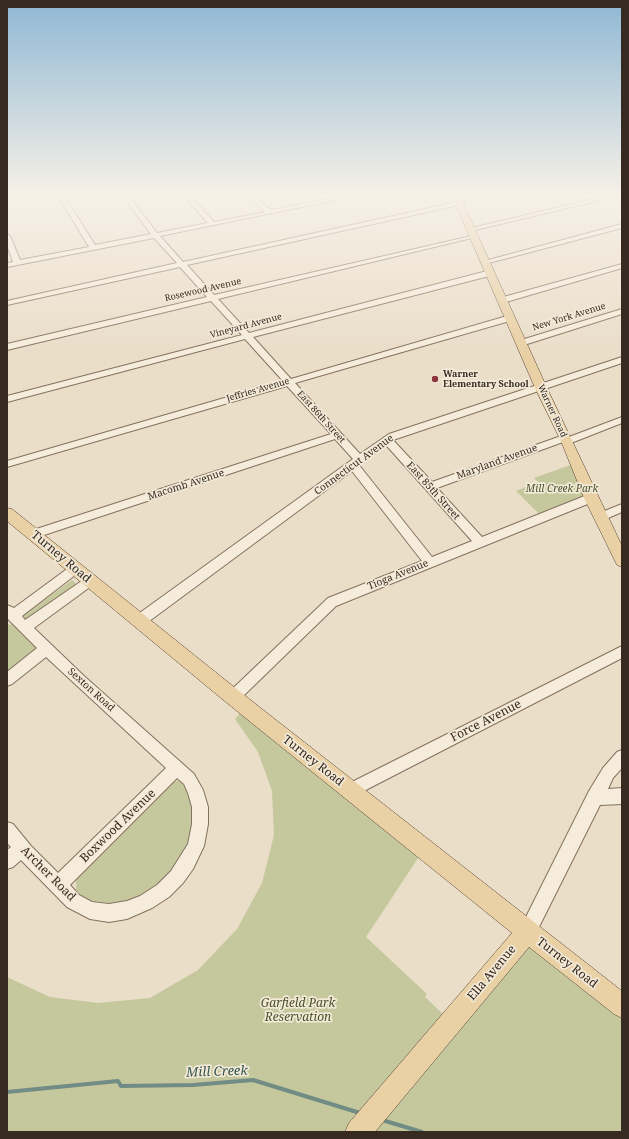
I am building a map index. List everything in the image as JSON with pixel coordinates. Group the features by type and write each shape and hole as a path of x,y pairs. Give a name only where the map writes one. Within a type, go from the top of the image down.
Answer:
{"main road":[{"name":"Warner Road","path":"479,247 541,388 566,439 591,498 622,561"},
{"name":"Turney Road","path":"7,512 233,697 622,1006"},
{"name":"Ella Avenue","path":"358,1132 528,932"}],"street":[{"path":"11,247 17,263"},
{"path":"7,265 97,247"},
{"name":"East 86th Street","path":"166,247 337,435 429,562"},
{"path":"7,303 253,247"},
{"name":"Rosewood Avenue","path":"7,347 213,298 413,247"},
{"path":"485,262 541,247"},
{"path":"503,300 622,266"},
{"name":"Vineyard Avenue","path":"7,399 490,273"},
{"name":"New York Avenue","path":"521,343 622,311"},
{"name":"Jeffries Avenue","path":"7,464 288,381 510,318"},
{"name":"Connecticut Avenue","path":"139,621 392,436 622,360"},
{"name":"Maryland Avenue","path":"430,487 622,420"},
{"name":"Macomb Avenue","path":"34,534 337,435"},
{"name":"East 85th Street","path":"387,440 480,542"},
{"name":"Tioga Avenue","path":"233,697 332,602 591,498"},
{"path":"601,517 622,508"},
{"path":"10,613 75,569"},
{"path":"25,627 90,581"},
{"name":"Sexton Road","path":"10,613 46,649 177,768"},
{"path":"7,680 46,649"},
{"name":"Force Avenue","path":"351,790 622,652"},
{"name":"Ella Avenue","path":"528,932 595,797 608,773 622,757"},
{"name":"Archer Road","path":"7,830 22,848 73,901 90,910 109,913 127,910 146,902 163,891 187,864 196,846 200,824 200,807 195,790 189,779 177,768"},
{"name":"Boxwood Avenue","path":"58,885 177,768"},
{"path":"595,797 622,796"},
{"path":"7,860 22,848"}],"green space":[{"name":"Mill Creek Park","path":"576,463 591,498 542,517 516,491 538,482 534,478"},
{"path":"72,580 78,585 17,629 38,649 7,673 7,623 10,625"},
{"name":"Garfield Park Reservation","path":"246,707 424,849 366,937 427,994 425,997 451,1022 528,931 622,1006 622,1132 7,1132 7,977 50,997 98,1003 150,998 198,970 237,929 262,883 274,835 272,791 258,752 235,719"},
{"path":"180,781 190,800 192,828 187,846 170,874 145,893 127,901 109,903 93,901 81,895 76,890 76,876 170,783"}],"waterway":[{"name":"Mill Creek","path":"7,1092 118,1081 121,1086 193,1085 253,1080 360,1113"},
{"name":"Mill Creek","path":"382,1120 422,1132"}],"place":[{"name":"Warner Elementary School","path":"435,379"}]}
